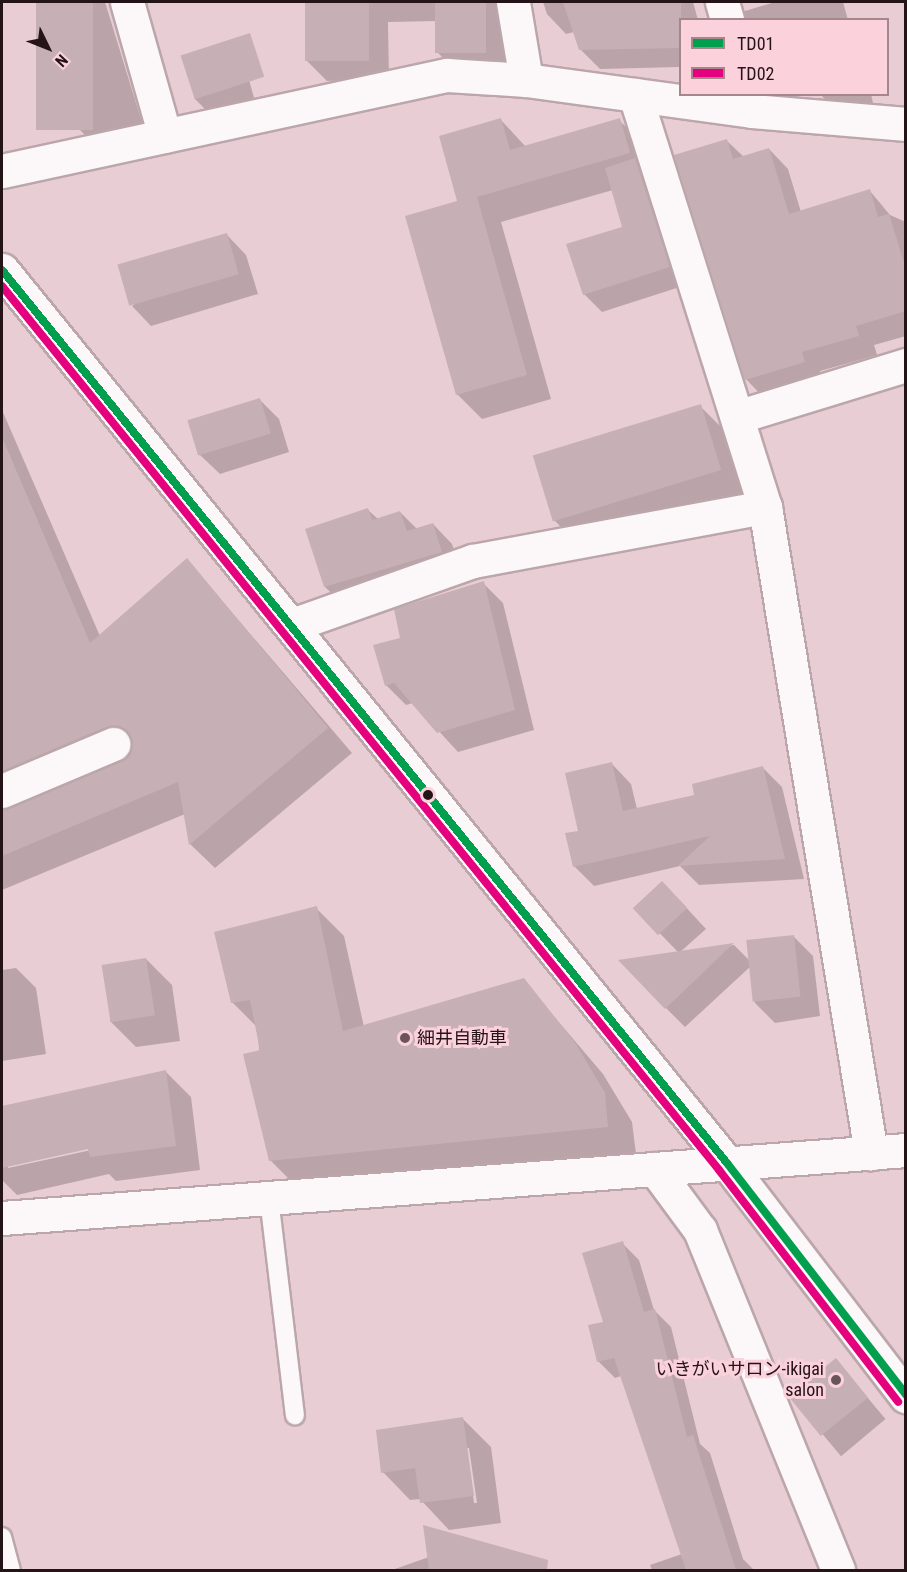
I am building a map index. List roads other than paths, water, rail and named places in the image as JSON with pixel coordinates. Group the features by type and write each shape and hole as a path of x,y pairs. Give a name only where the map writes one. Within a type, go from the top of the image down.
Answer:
{"street":[{"path":"127,2 165,136"},
{"path":"513,2 526,80"},
{"path":"723,2 727,18"},
{"path":"2,171 447,75 526,80 635,95 750,103 906,124"},
{"path":"635,95 765,507 871,1153"},
{"path":"2,270 727,1163 906,1396"},
{"path":"737,417 906,365"},
{"path":"291,625 473,561 765,507"},
{"path":"2,791 113,744"},
{"path":"2,1218 906,1150"},
{"path":"655,1169 700,1230 838,1570"}],"lane":[{"path":"269,1198 296,1415"},
{"path":"2,1537 11,1570"}],"place":[{"name":"細井自動車","path":"405,1038"},
{"name":"いきがいサロン-ikigai salon","path":"836,1380"}]}
